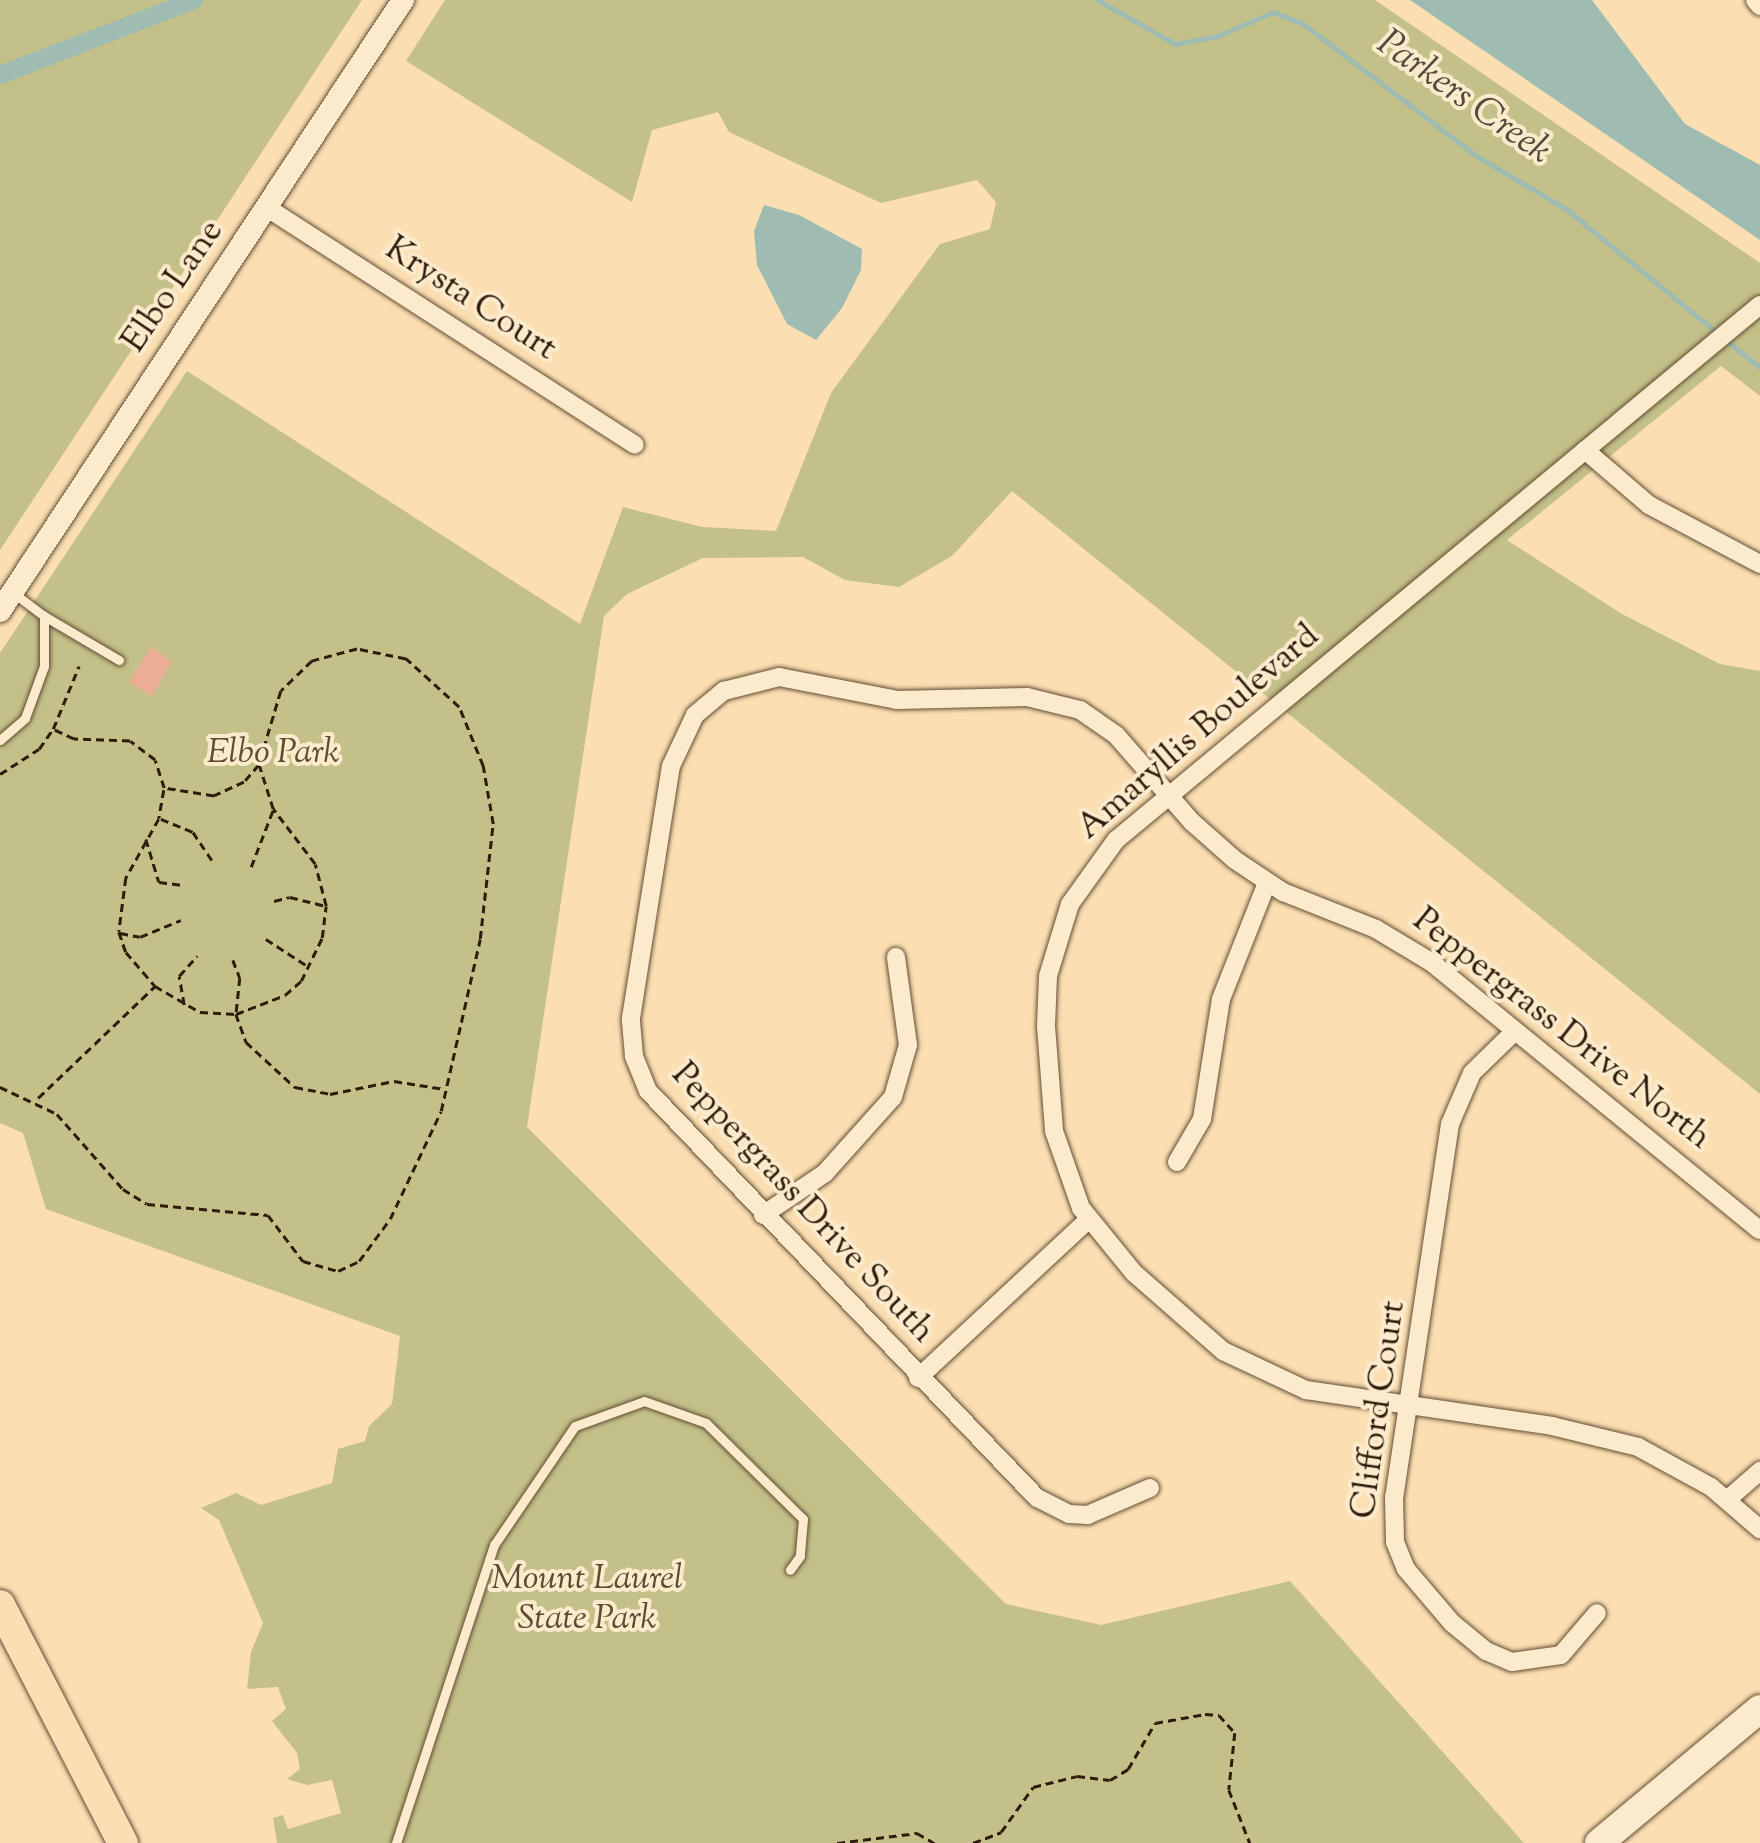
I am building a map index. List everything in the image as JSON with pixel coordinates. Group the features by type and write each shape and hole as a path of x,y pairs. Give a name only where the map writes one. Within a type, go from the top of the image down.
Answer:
{"main road":[{"path":"0,1605 123,1843"},
{"path":"1600,1843 1760,1708"}],"street":[{"name":"Elbo Lane","path":"6,602 269,209 402,0"},
{"path":"1755,0 1760,6"},
{"name":"Krysta Court","path":"269,209 635,445"},
{"name":"Amaryllis Boulevard","path":"1760,305 1168,794 1097,860 1070,904 1048,976 1054,1131 1088,1220 1173,1309 1249,1368 1306,1390 1611,1438 1664,1458 1728,1499 1760,1529"},
{"path":"1586,450 1649,505 1760,564"},
{"name":"Peppergrass Drive South","path":"1150,1488 1088,1515 1053,1508 918,1378 658,1106 634,1056 632,998 671,766 695,715 724,691 778,677 898,700 1046,699 1105,726 1168,794"},
{"name":"Peppergrass Drive North","path":"1168,794 1208,838 1267,882 1396,938 1760,1230"},
{"path":"1177,1162 1202,1119 1221,998 1267,882"},
{"path":"763,1215 814,1183 893,1097 908,1045 896,957"},
{"name":"Clifford Court","path":"1515,1032 1472,1073 1454,1110 1424,1330 1407,1405 1395,1542 1406,1569 1433,1602 1486,1651 1526,1664 1561,1656 1596,1613"},
{"path":"918,1378 1088,1220"},
{"path":"1728,1499 1760,1471"}],"lane":[{"path":"6,602 44,616 120,660"},
{"path":"0,740 25,718 37,694 44,616"},
{"path":"396,1843 494,1545 575,1426 644,1401 706,1423 803,1519 800,1556 790,1570"}],"path":[{"path":"0,1086 37,1099 123,1188 147,1204 268,1214 303,1261 338,1271 359,1261 390,1220 446,1089 473,982 493,824 483,766 459,708 406,659 386,651 332,653 312,662 281,692 259,766 244,782 214,796 164,788"},
{"path":"0,774 39,749 53,729 79,666"},
{"path":"53,729 74,739 130,741 143,748 164,788 159,819 126,878 119,932 126,952 155,986 185,1006 236,1014 285,996 310,968 326,906 315,864 273,809 259,766"},
{"path":"251,867 273,809"},
{"path":"159,819 193,832 213,862"},
{"path":"146,838 158,882 183,886"},
{"path":"274,901 290,896 326,906"},
{"path":"119,932 140,937 182,920"},
{"path":"266,939 310,968"},
{"path":"185,1006 177,986 197,956"},
{"path":"233,960 241,991 236,1014 246,1042 295,1086 330,1094 394,1082 446,1089"},
{"path":"37,1099 155,986"},
{"path":"973,1843 1002,1832 1033,1788 1058,1778 1110,1780 1128,1770 1154,1724 1191,1714 1220,1714 1230,1722 1228,1790 1250,1843"},
{"path":"838,1843 917,1832 934,1843"}],"green space":[{"path":"0,0 362,0 0,550"},
{"path":"445,0 1375,0 1760,263 1760,396 1721,366 1507,540 1622,614 1720,664 1760,671 1760,1094 1012,491 952,556 899,587 845,580 803,557 703,558 627,594 604,616 527,1127 1006,1604 1101,1625 1290,1581 1524,1843 277,1843 273,1818 283,1815 288,1829 341,1813 332,1780 307,1785 287,1779 300,1769 297,1753 272,1721 286,1709 278,1687 247,1689 251,1652 263,1623 219,1520 201,1508 236,1493 261,1505 332,1483 338,1449 365,1441 369,1426 392,1404 400,1336 46,1209 23,1133 0,1123 0,653 187,371 580,624 623,507 702,527 776,531 831,393 940,244 990,229 996,202 977,180 881,203 729,132 718,112 652,130 632,202 406,61"}],"water":[{"path":"1410,0 1592,0 1685,124 1760,165 1760,240"},
{"path":"764,205 799,215 862,249 861,270 842,308 816,340 787,324 757,265 754,231"}],"building":[{"path":"151,647 172,662 152,696 129,682"}],"waterway":[{"name":"Parkers Creek","path":"0,75 194,0"},
{"name":"Parkers Creek","path":"1098,0 1175,44 1218,36 1273,12 1302,23 1478,157 1566,209 1760,368"}],"park label":[{"name":"Elbo Park","path":"273,754"},
{"name":"Mount Laurel State Park","path":"587,1600"}]}
